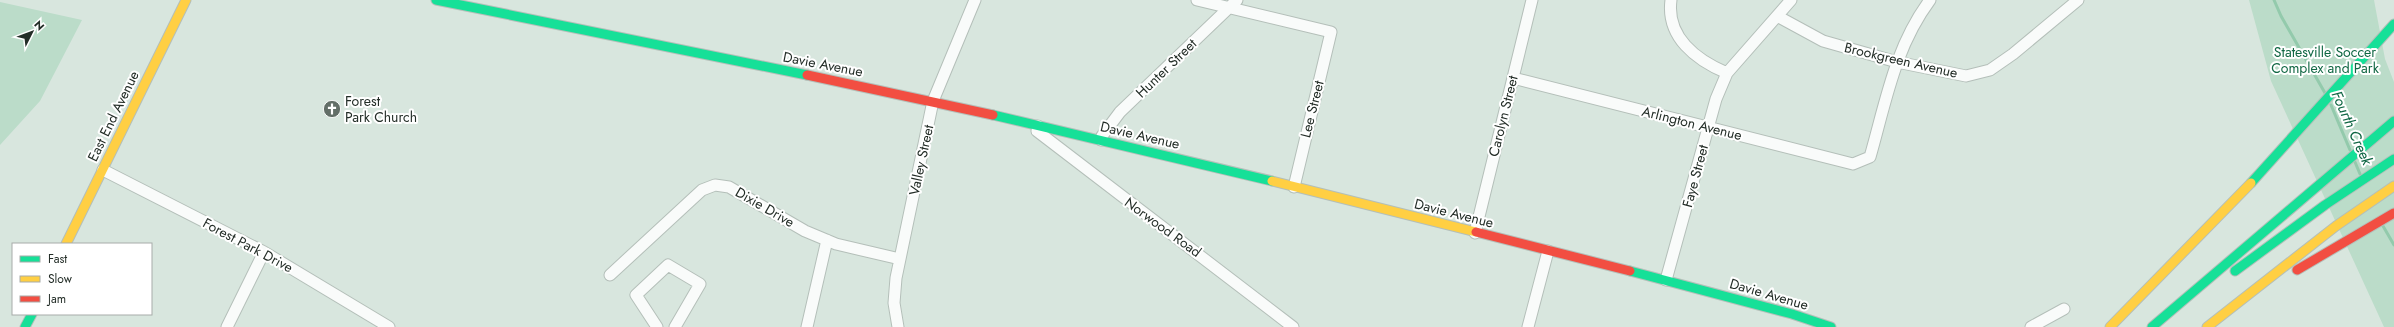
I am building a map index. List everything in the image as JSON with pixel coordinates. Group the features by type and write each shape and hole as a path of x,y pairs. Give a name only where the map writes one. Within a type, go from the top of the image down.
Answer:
{"main road":[{"name":"East End Avenue","path":"66,243 186,0"},
{"name":"Davie Avenue","path":"436,0 933,100 1294,187 1666,280 1778,310 1831,327"},
{"path":"2110,327 2174,265 2297,135 2394,24"},
{"path":"2152,327 2391,124"},
{"path":"2230,275 2325,205 2394,159"},
{"path":"2207,327 2336,226 2394,186"},
{"path":"2207,327 2339,244 2394,213"},
{"path":"2161,327 2211,289"},
{"path":"25,327 31,315"}],"street":[{"name":"Valley Street","path":"898,327 894,303 896,278 933,100 975,0"},
{"path":"1197,0 1234,3"},
{"name":"Carolyn Street","path":"1475,233 1532,0"},
{"path":"1671,0 1674,28 1686,48 1704,62 1727,72"},
{"name":"Faye Street","path":"1666,280 1716,99 1727,72 1791,0"},
{"path":"1897,62 1916,20 1930,0"},
{"name":"Brookgreen Avenue","path":"1777,16 1823,41 1897,62 1966,76 1990,70 2013,54 2078,0"},
{"name":"Lee Street","path":"1234,3 1331,32 1294,187"},
{"name":"Hunter Street","path":"1101,140 1102,136 1120,112 1234,3"},
{"name":"Arlington Avenue","path":"1513,78 1853,164 1870,157 1897,62"},
{"name":"Norwood Road","path":"1038,126 1037,131 1043,136 1293,327"},
{"name":"Forest Park Drive","path":"103,170 264,252 389,327"},
{"name":"Dixie Drive","path":"610,274 702,190 715,186 729,187 805,230 827,240 900,259"},
{"path":"806,327 827,240"},
{"path":"1528,327 1548,251"},
{"path":"228,327 264,252"},
{"path":"657,327 636,295 668,265 700,284 675,327"},
{"path":"2031,327 2064,309"}],"green space":[{"name":"Statesville Soccer Complex and Park","path":"2249,0 2374,0 2385,59 2394,82 2394,327 2384,327 2271,81"},
{"path":"0,2 82,20 40,101 0,145"}],"waterway":[{"name":"Fourth Creek","path":"2274,0 2281,16 2325,93"},
{"name":"Fourth Creek","path":"2331,105 2350,150"},
{"name":"Fourth Creek","path":"2355,162 2360,174"},
{"name":"Fourth Creek","path":"2383,226 2394,245"}],"traffic: fast":[{"path":"436,0 807,75"},
{"path":"2251,183 2394,24"},
{"path":"993,115 1272,181"},
{"path":"2152,327 2394,121"},
{"path":"2235,271 2325,205 2394,159"},
{"path":"1630,271 1792,314 1831,327"},
{"path":"25,327 31,315"}],"traffic: slow":[{"path":"66,243 186,0"},
{"path":"1272,181 1476,232"},
{"path":"2110,327 2251,183"},
{"path":"2207,327 2336,226 2394,186"}],"traffic: jam":[{"path":"807,75 993,115"},
{"path":"2297,270 2394,213"},
{"path":"1476,232 1630,271"}],"place":[{"name":"Forest Park Church","path":"332,109"}]}
